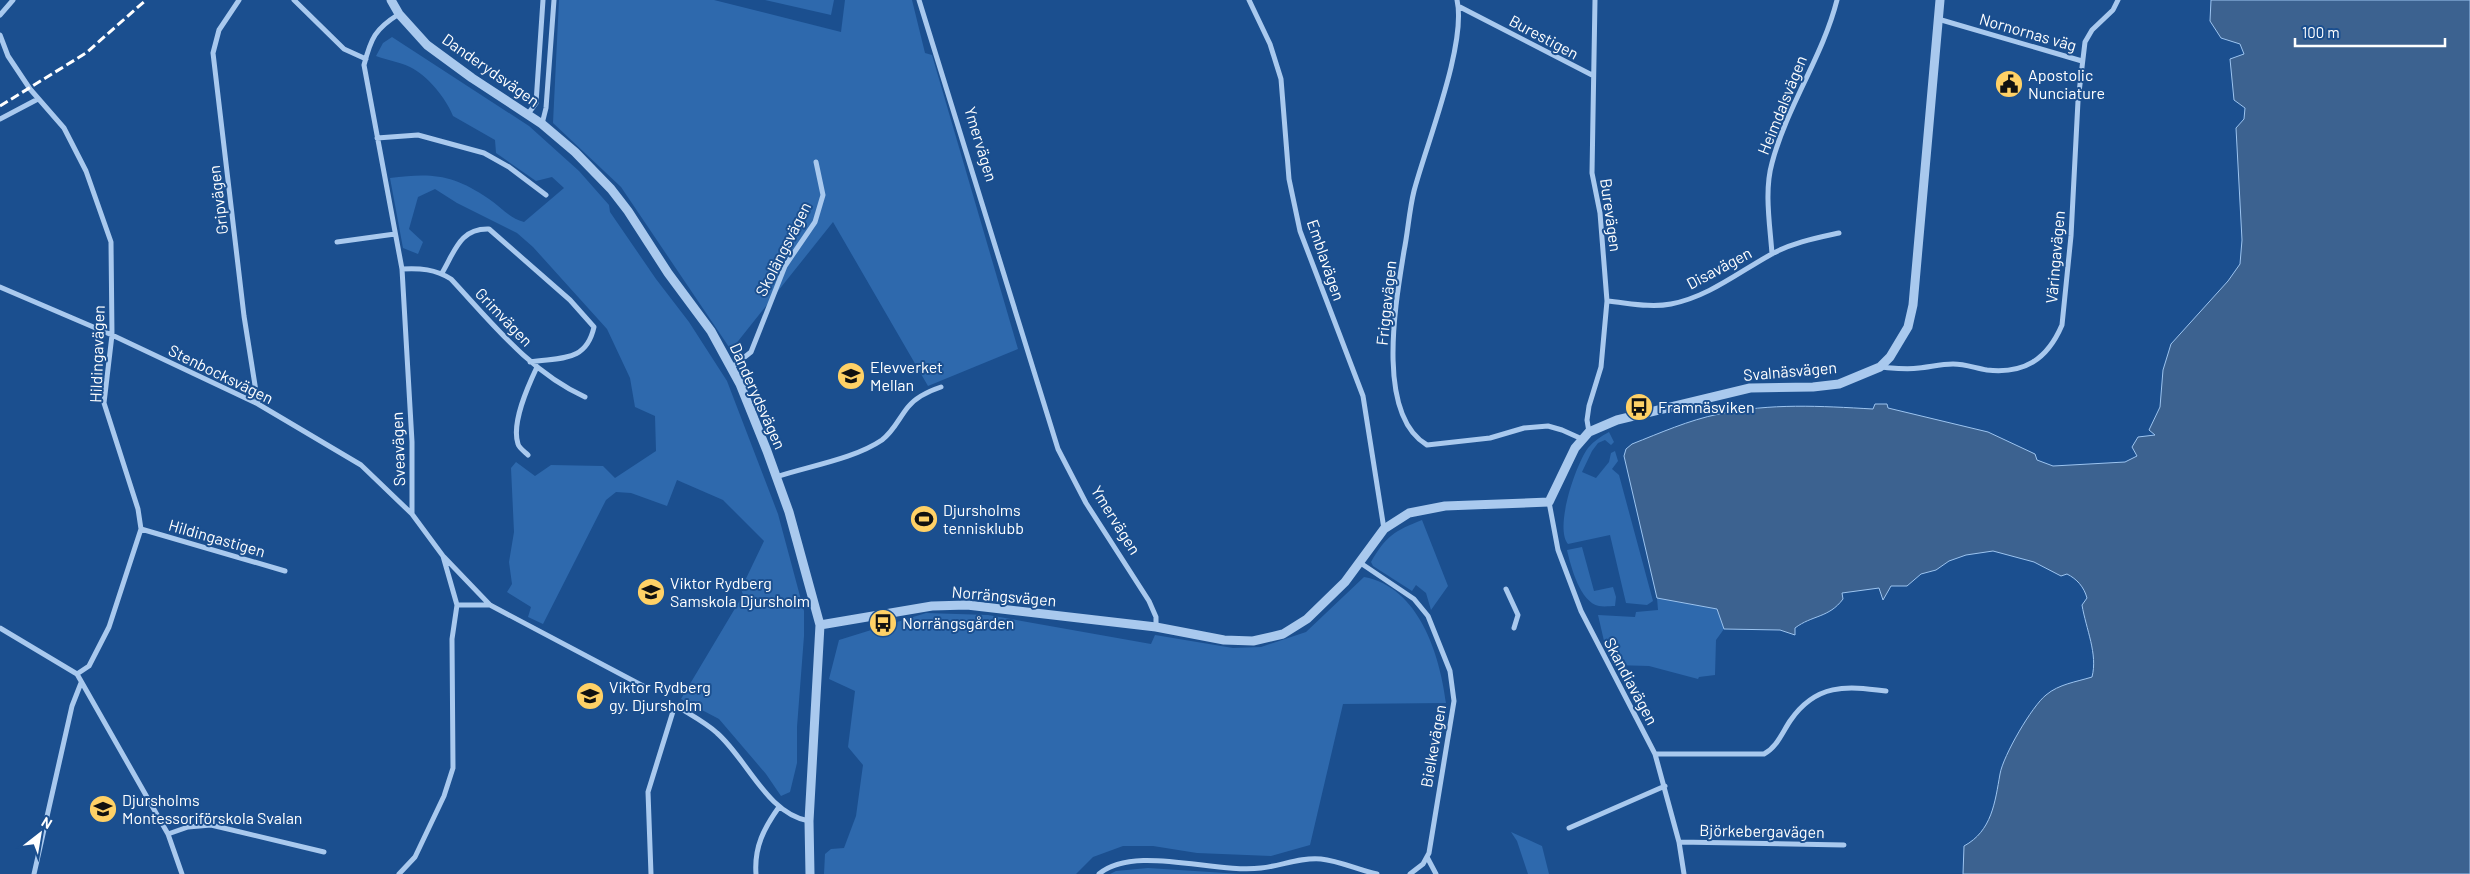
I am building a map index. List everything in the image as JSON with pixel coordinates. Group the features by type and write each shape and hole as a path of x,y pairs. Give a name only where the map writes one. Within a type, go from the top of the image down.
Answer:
{"street":[{"path":"0,15 13,0"},
{"name":"Gripvägen","path":"239,0 219,30 213,53 244,316 258,404"},
{"path":"294,0 344,49 366,59"},
{"name":"Danderydsvägen","path":"391,0 399,14 427,44 472,78 542,124 581,158 610,189 711,331 732,367 776,477 802,557 820,626 809,821 810,874"},
{"path":"528,114 536,103 543,0"},
{"path":"542,124 546,108 554,0"},
{"name":"Ymervägen","path":"919,0 1058,449 1086,503 1149,601 1156,617 1156,628"},
{"name":"Emblavägen","path":"1249,0 1270,44 1281,79 1289,179 1300,232 1363,396 1384,529"},
{"name":"Burevägen","path":"1589,432 1587,420 1589,406 1602,367 1607,301 1600,213 1592,173 1592,75 1595,0"},
{"name":"Heimdalsvägen","path":"1772,254 1769,211 1772,163 1802,85 1833,16 1837,0"},
{"name":"Svalnäsvägen","path":"1549,502 1582,440 1589,432 1617,420 1750,388 1813,387 1839,384 1880,367 1899,344 1908,327 1913,305 1940,0"},
{"name":"Väringavägen","path":"1880,367 1918,368 1955,364 1986,370 2007,371 2025,368 2041,357 2056,338 2062,325 2071,236 2078,101 2085,42 2092,30 2113,10 2118,0"},
{"name":"Burestigen","path":"1458,3 1592,75"},
{"name":"Friggavägen","path":"1458,3 1456,38 1451,67 1414,193 1396,301 1393,369 1403,415 1412,433 1427,445 1490,438 1524,428 1548,426 1562,430 1582,440"},
{"name":"Sveavägen","path":"399,14 378,28 364,65 366,86 402,269 412,442 412,514"},
{"name":"Nornornas väg","path":"1938,19 2082,61"},
{"name":"Hildingavägen","path":"0,35 8,56 38,99 64,128 86,171 111,242 112,335 104,403 138,509 141,529 109,627 89,666 77,674"},
{"path":"0,119 38,99"},
{"path":"377,138 418,135 484,153 509,167 546,195"},
{"name":"Skolängsvägen","path":"732,367 750,352 785,266 815,222 824,195 816,162"},
{"path":"442,273 464,236 475,228 489,229 570,300 594,327 591,340 578,354 530,362"},
{"name":"Disavägen","path":"1607,301 1649,306 1672,303 1689,298 1731,278 1772,254 1811,239 1839,233"},
{"path":"338,242 395,234"},
{"name":"Grimvägen","path":"402,269 418,268 442,273 451,279 530,362 558,383 585,396"},
{"name":"Stenbocksvägen","path":"0,287 112,335 258,404 361,465 412,514"},
{"path":"528,455 518,445 517,435 526,391 538,367"},
{"path":"776,477 866,449 884,439 909,406 928,392 941,386"},
{"path":"1156,628 1224,640 1253,641 1283,634 1307,619 1332,596 1384,529 1409,513 1453,505 1549,502"},
{"name":"Skandiavägen","path":"1549,502 1558,550 1581,611 1655,754 1679,842 1684,874"},
{"path":"412,514 443,556 490,605 645,687"},
{"name":"Hildingastigen","path":"141,529 285,571"},
{"path":"399,874 416,857 444,796 453,768 452,639 457,605 443,556"},
{"name":"Bielkevägen","path":"1359,562 1414,600 1428,616 1450,671 1454,701 1427,857"},
{"path":"1506,589 1518,615 1514,628"},
{"path":"457,605 490,605"},
{"name":"Norrängsvägen","path":"820,626 932,606 967,605 1156,628"},
{"path":"0,628 77,674 168,834 182,874"},
{"path":"34,874 72,706 81,683"},
{"path":"1655,754 1764,754 1772,749 1796,713 1820,695 1835,688 1886,691"},
{"path":"651,874 648,792 675,705 717,733 779,807 795,819 809,821"},
{"path":"1569,828 1665,786"},
{"path":"756,874 755,857 759,842 779,807"},
{"path":"168,834 188,826 211,825 324,852"},
{"name":"Björkebergavägen","path":"1679,842 1844,845"},
{"path":"1410,874 1423,864 1427,857"},
{"path":"1427,857 1436,874"},
{"path":"1099,874 1120,862 1136,861 1262,871 1296,860 1322,859 1377,874"}],"shaded area":[{"path":"559,0 714,0 841,32 845,0 912,0 925,53 932,55 1018,349 928,386 833,222 731,350 621,187 553,123"},
{"path":"765,0 834,0 831,15"},
{"path":"2211,0 2470,0 2470,874 1963,874 1964,846 1981,832 1991,815 2002,766 2012,744 2033,709 2046,695 2056,688 2092,677 2093,650 2082,605 2087,598 2084,590 2074,578 2067,574 2061,576 2034,562 1993,551 1966,555 1949,561 1936,570 1921,574 1907,586 1891,586 1883,600 1879,588 1842,593 1843,599 1838,605 1832,610 1795,628 1795,635 1780,630 1724,629 1717,609 1657,598 1624,456 1626,449 1632,444 1697,420 1719,414 1758,408 1815,406 1873,409 1875,404 1887,404 1888,408 1988,432 2035,454 2037,460 2053,466 2125,462 2137,456 2132,447 2138,437 2155,435 2149,430 2160,407 2163,370 2171,344 2228,281 2240,264 2242,240 2236,128 2244,119 2245,108 2234,100 2230,59 2244,54 2240,44 2221,38 2210,21"},
{"path":"392,37 529,126 579,171 609,205 610,212 656,279 689,322 727,381 778,514 804,611 804,636 797,727 797,763 790,792 781,796 766,774 719,719 681,699 743,595 741,589 764,541 723,500 677,480 667,506 631,493 616,492 606,500 543,624 528,617 531,607 507,592 512,584 509,562 514,532 511,468 516,462 535,476 551,465 603,466 615,478 656,451 655,416 635,407 630,378 607,329 533,247 517,233 457,203 435,189 418,197 409,229 423,242 418,254 403,248 390,178 430,176 452,180 476,191 509,215 524,222 564,188 552,177 536,181 496,153 495,140 453,116 446,102 435,88 416,71 402,64 376,56 383,43"},
{"path":"1609,432 1614,442 1611,445 1605,440 1598,443 1582,472 1596,478 1609,462 1611,453 1615,451 1618,461 1612,469 1619,475 1653,601 1647,605 1626,603 1610,535 1568,544 1564,536 1568,496 1583,456 1588,448"},
{"path":"1422,520 1448,586 1431,610 1426,593 1416,585 1412,591 1373,566 1371,562 1381,546 1392,535"},
{"path":"1582,547 1594,591 1613,587 1616,597 1615,606 1599,606 1592,603 1577,583 1567,550"},
{"path":"1364,577 1383,583 1399,594 1413,609 1432,645 1443,684 1446,703 1343,704 1310,845 1271,856 1197,853 1153,846 1123,846 1093,857 1076,874 824,874 825,854 831,849 844,848 856,816 863,765 848,747 855,691 829,679 839,640 926,613 988,615 1151,644 1155,635 1233,648 1261,647 1306,632"},
{"path":"1657,598 1717,609 1724,629 1716,640 1715,675 1699,677 1698,679 1649,666 1614,665 1604,641 1598,615 1635,617 1636,612 1658,610"},
{"path":"1511,832 1542,846 1549,874 1528,874 1517,841"},
{"path":"1148,868 1241,874 1110,874 1116,871"}],"railway":[{"path":"0,106 86,53 146,0"}],"place":[{"name":"Apostolic Nunciature","path":"2009,84"},
{"name":"Elevverket Mellan","path":"851,376"},
{"name":"Framnäsviken","path":"1639,407"},
{"name":"Djursholms tennisklubb","path":"924,519"},
{"name":"Viktor Rydberg Samskola Djursholm","path":"651,592"},
{"name":"Norrängsgården","path":"883,623"},
{"name":"Viktor Rydberg gy. Djursholm","path":"590,696"},
{"name":"Djursholms Montessoriförskola Svalan","path":"103,809"}]}
